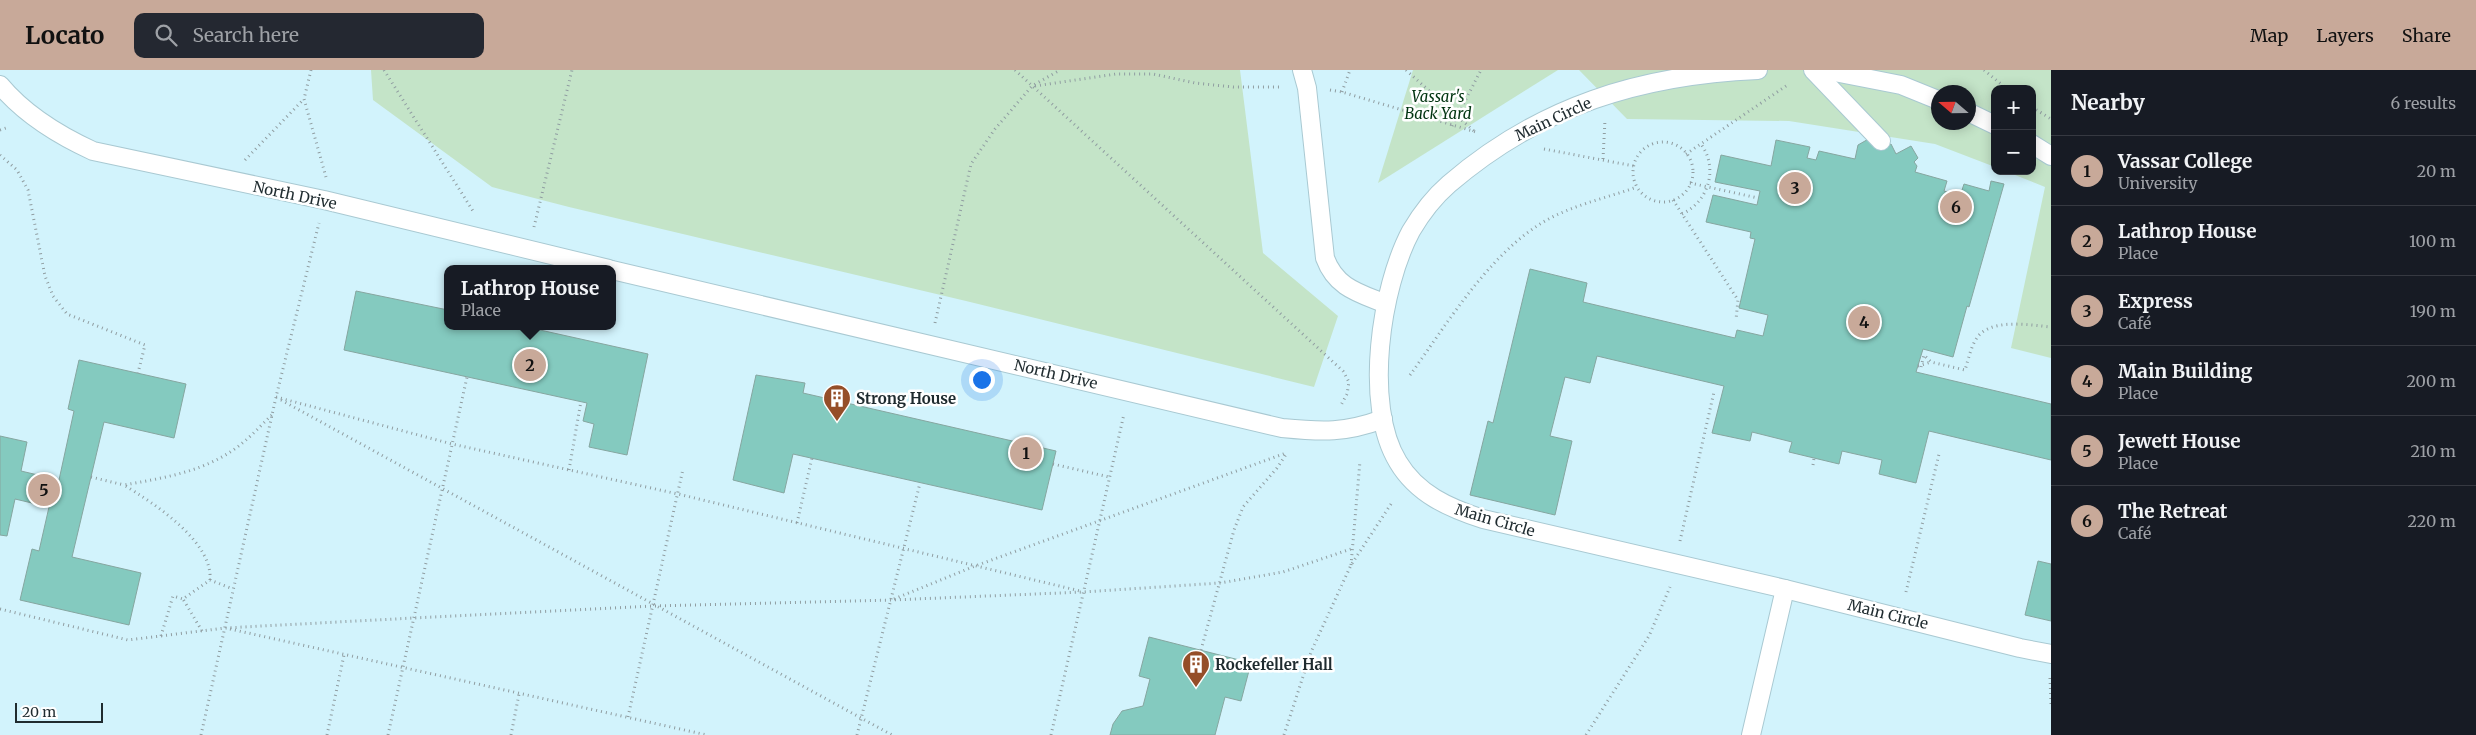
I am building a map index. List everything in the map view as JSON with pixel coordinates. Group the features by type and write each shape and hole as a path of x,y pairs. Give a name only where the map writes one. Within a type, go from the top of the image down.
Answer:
{"lane":[{"path":"1302,70 1307,88 1325,258 1330,272 1340,282 1386,304"},
{"name":"Main Circle","path":"1758,70 1718,72 1662,80 1604,96 1555,114 1506,141 1448,185 1430,204 1411,231 1396,266 1386,304 1380,346 1379,379 1383,419 1397,461 1413,482 1431,497 1454,510 1483,520 1785,589 2020,648 2051,654"},
{"path":"1813,70 1881,141"},
{"path":"1824,70 1902,85 1931,97"},
{"name":"North Drive","path":"0,85 12,99 58,134 93,151 324,200 592,265"},
{"path":"1976,116 1991,123"},
{"path":"2036,147 2051,156"},
{"name":"North Drive","path":"616,271 1282,428 1330,431 1348,430 1383,419"},
{"path":"1751,735 1785,589"}],"path":[{"path":"311,70 304,99 328,183"},
{"path":"384,70 478,218"},
{"path":"534,230 572,70"},
{"path":"1015,70 1343,371 1349,382 1347,394 1339,409"},
{"path":"934,327 971,164 995,129 1032,86 1060,70"},
{"path":"1342,92 1350,70"},
{"path":"1325,90 1342,92 1476,132 1406,70"},
{"path":"1452,126 1481,70"},
{"path":"1984,70 2002,85"},
{"path":"1032,86 1116,74 1153,74 1195,83 1233,87 1290,87"},
{"path":"1686,154 1789,84"},
{"path":"226,180 304,99"},
{"path":"2036,110 2051,120"},
{"path":"1603,160 1605,114"},
{"path":"1654,144 1673,144 1686,154 1692,167 1690,183 1682,195 1673,200 1663,202 1653,200 1644,195 1637,187 1634,179 1634,166 1640,154 1654,144"},
{"path":"1682,214 1698,203 1708,187 1710,164 1701,144"},
{"path":"1535,147 1634,166"},
{"path":"0,155 17,170 28,190 45,276 53,296 67,314 146,345 138,373"},
{"path":"1690,183 1758,198"},
{"path":"1410,375 1481,279 1524,234 1560,213 1637,187"},
{"path":"1673,200 1738,300 1736,320"},
{"path":"201,735 276,397 318,223"},
{"path":"1931,362 1924,355 1919,366 1931,362 1965,370 1975,339 1990,328 2010,324 2051,327"},
{"path":"388,735 467,377"},
{"path":"1679,547 1714,392"},
{"path":"276,397 452,444 678,494 1083,592"},
{"path":"276,397 653,606 892,735"},
{"path":"569,470 581,402"},
{"path":"124,485 193,471 236,449 273,414"},
{"path":"1051,735 1124,414"},
{"path":"891,600 975,566 1287,453 1277,468 1243,507 1200,650"},
{"path":"1906,592 1938,454"},
{"path":"797,523 812,458"},
{"path":"1812,465 1814,458"},
{"path":"1351,565 1360,461"},
{"path":"1053,464 1109,477"},
{"path":"628,718 684,469"},
{"path":"91,477 124,485 158,505 203,553 211,570 210,580 183,599"},
{"path":"858,735 920,483"},
{"path":"1284,735 1311,652 1351,565 1393,501"},
{"path":"0,609 128,640 224,628 413,618 653,606 891,600 1083,592 1220,583 1283,572 1351,548"},
{"path":"210,580 234,589"},
{"path":"1586,735 1649,636 1670,587"},
{"path":"161,636 173,596 183,599 202,631"},
{"path":"224,628 402,669 707,735"},
{"path":"327,735 344,655"},
{"path":"2050,678 2051,704"},
{"path":"511,735 519,694"}],"shaded area":[{"path":"0,70 2051,70 2051,735 0,735"}],"green space":[{"path":"371,70 1240,70 1263,253 1338,316 1314,387 966,301 569,207 492,187 373,100"},
{"name":"Vassar's Back Yard","path":"1413,70 1558,70 1378,183"},
{"path":"1579,70 2051,70 2051,358 2011,348 2045,187 2015,175 2036,175 2036,85 1991,85 1991,165 1935,144 1789,121 1627,119"}],"building":[{"path":"1872,137 1879,150 1891,144 1896,154 1911,146 1918,158 1914,162 1917,166 1915,172 1947,181 1944,191 1960,196 1964,184 1989,191 1991,181 2004,184 1953,357 1923,349 1916,372 2051,404 2051,460 1929,431 1916,483 1879,474 1882,460 1842,451 1839,464 1789,452 1792,442 1752,432 1750,441 1712,433 1724,386 1597,356 1590,383 1565,377 1550,436 1572,441 1555,515 1470,495 1488,421 1493,423 1530,269 1587,283 1583,302 1735,338 1737,330 1763,336 1768,315 1739,308 1755,239 1750,238 1751,232 1706,222 1713,195 1757,205 1760,191 1715,182 1721,155 1771,166 1776,140 1810,147 1807,158 1816,160 1819,151 1855,159 1858,145"},
{"path":"356,291 444,309 444,330 540,330 648,354 627,455 589,447 594,424 583,421 587,403 344,350"},
{"path":"79,360 186,384 174,438 104,422 72,557 141,573 129,625 20,600 32,549 39,551 49,507 15,499 7,536 0,535 0,436 27,442 21,471 59,480 74,411 68,409"},
{"name":"Strong House","path":"756,375 805,383 803,393 1056,451 1042,510 793,454 784,493 733,480"},
{"path":"2038,561 2051,564 2051,621 2025,615"},
{"name":"Rockefeller Hall","path":"1149,637 1251,663 1241,701 1225,697 1215,735 1110,735 1113,724 1122,711 1143,706 1150,679 1139,676"}],"place":[{"name":"Express","path":"1795,188"},
{"name":"The Retreat","path":"1956,207"},
{"name":"Main Building","path":"1864,322"},
{"name":"Lathrop House","path":"530,365"},
{"name":"Strong House","path":"837,422"},
{"name":"Vassar College","path":"1026,453"},
{"name":"Jewett House","path":"44,490"},
{"name":"Rockefeller Hall","path":"1196,688"}]}
